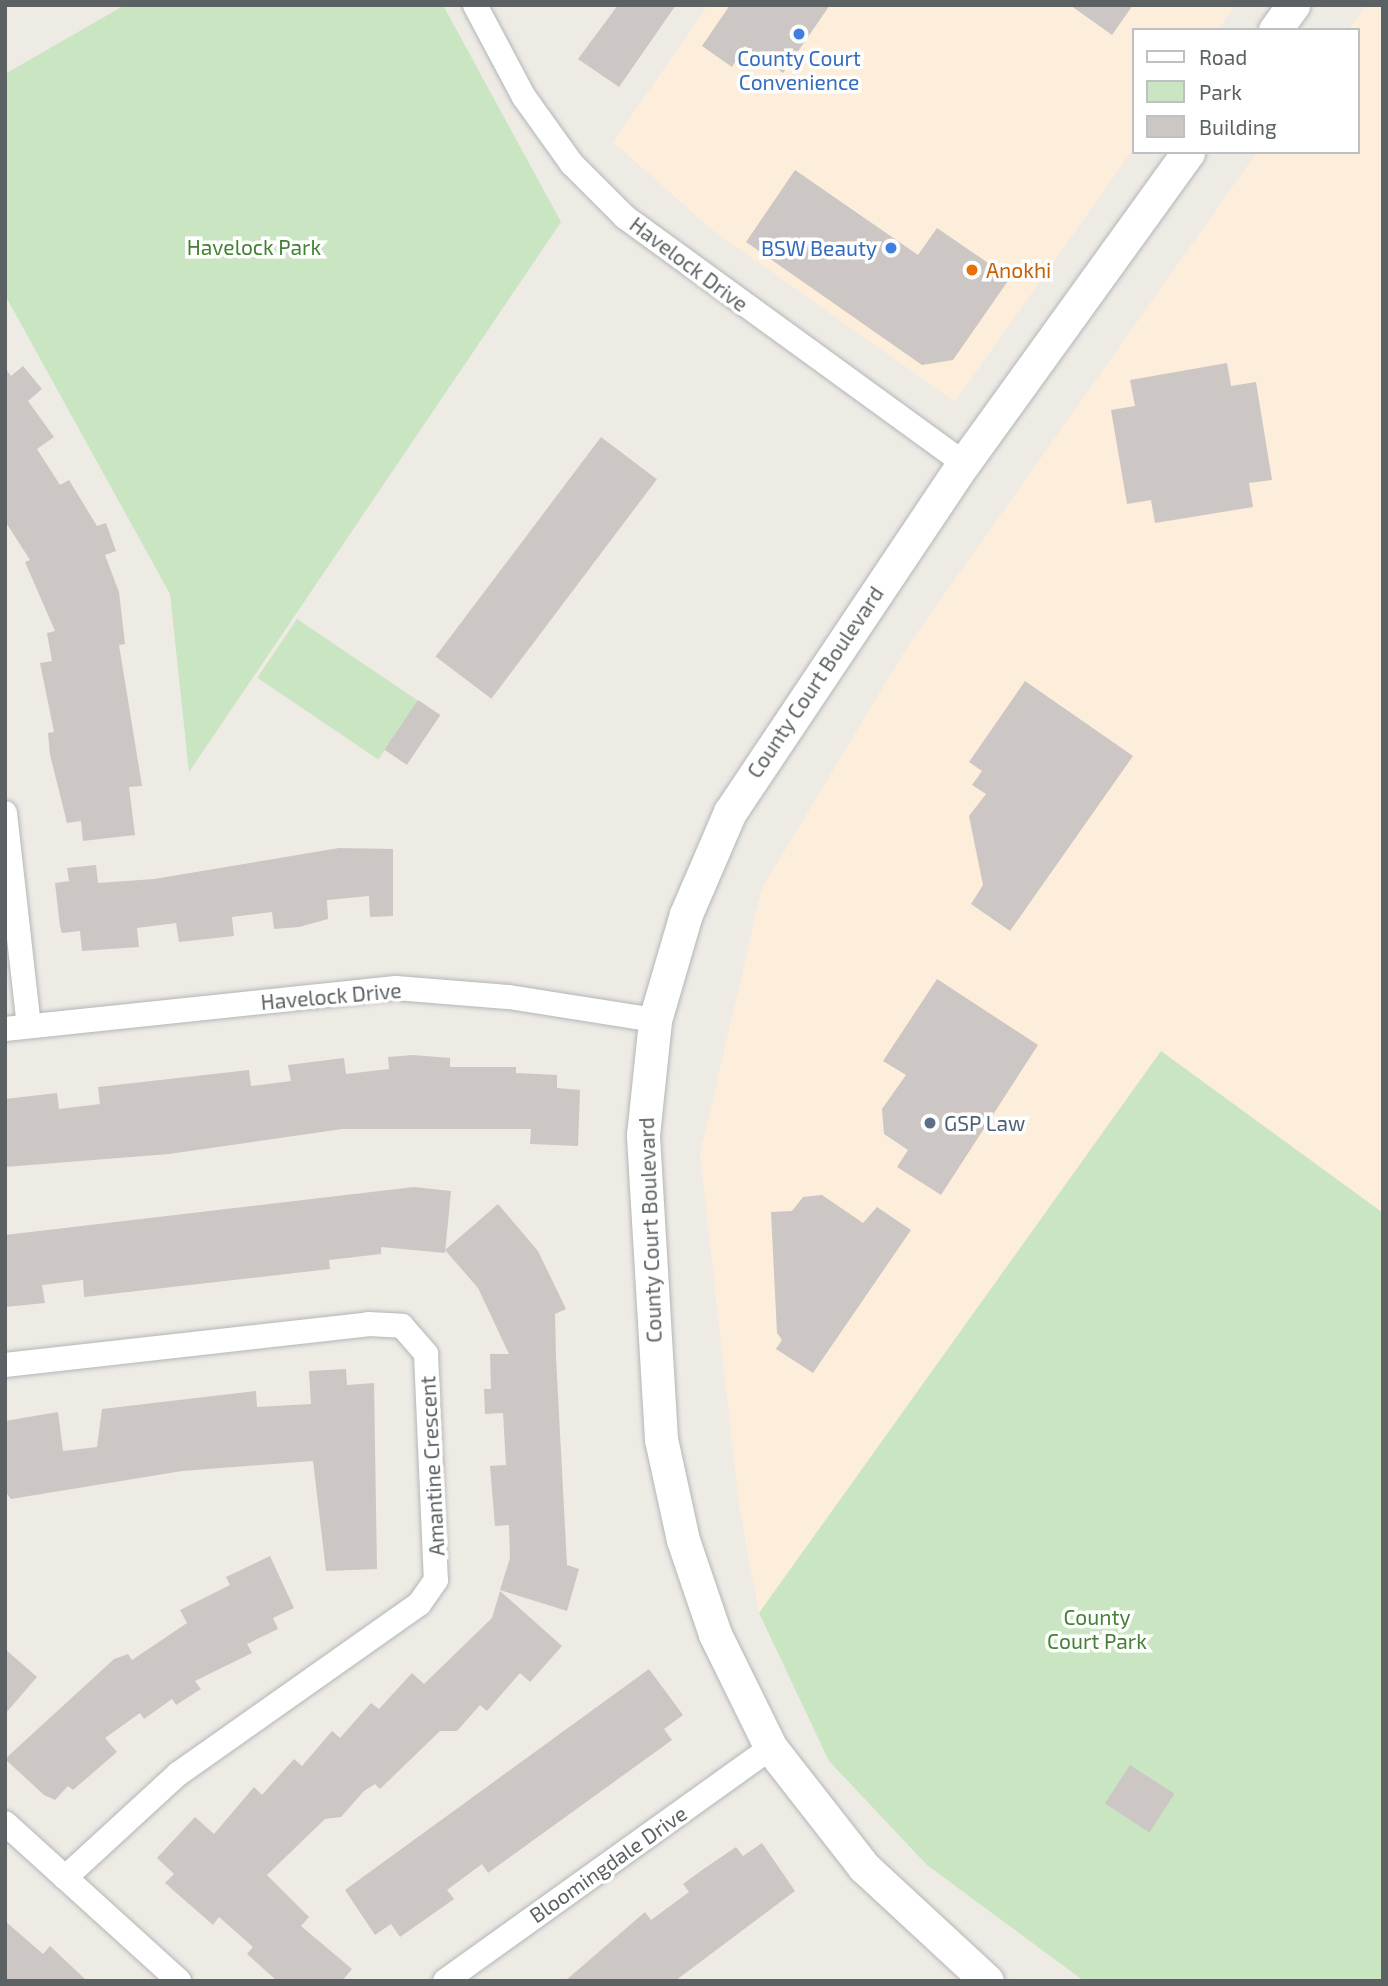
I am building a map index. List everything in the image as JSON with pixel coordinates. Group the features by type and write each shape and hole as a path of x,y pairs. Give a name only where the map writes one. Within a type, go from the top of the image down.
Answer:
{"street":[{"name":"Havelock Drive","path":"475,5 524,97 572,164 625,217 964,463"},
{"path":"1276,28 1293,5"},
{"name":"County Court Boulevard","path":"987,1981 864,1867 771,1748 715,1634 683,1540 661,1439 643,1135 655,1020 686,914 730,811 964,463 1187,154"},
{"path":"5,813 17,1028"},
{"name":"Havelock Drive","path":"17,1028 396,988 509,997 655,1020"},
{"name":"Amantine Crescent","path":"5,1365 368,1324 402,1326 426,1354 436,1580 419,1604 179,1773 65,1878"},
{"name":"Bloomingdale Drive","path":"445,1981 771,1748"},
{"path":"5,1823 179,1981"}],"shaded area":[{"path":"708,5 1235,5 1219,28 1132,28 1132,151 955,402 711,229 613,142"},
{"path":"1366,5 1383,5 1383,1213 1161,1052 759,1613 739,1506 700,1154 762,888 907,647 1256,154 1360,154 1360,28 1349,28"}],"green space":[{"name":"Havelock Park","path":"125,5 443,5 561,222 189,772 170,594 5,295 5,74"},
{"path":"297,619 418,701 378,760 257,678"},
{"name":"County Court Park","path":"1161,1051 1383,1213 1383,1981 1084,1981 927,1865 829,1761 759,1613"}],"building":[{"path":"618,5 676,5 619,87 578,59"},
{"path":"730,5 830,5 783,73 745,46 732,67 702,46"},
{"path":"1070,5 1133,5 1112,35"},
{"path":"795,170 918,255 937,228 1010,278 953,360 922,365 746,242"},
{"path":"1227,363 1231,386 1256,382 1272,480 1249,483 1253,507 1155,523 1151,500 1127,504 1111,410 1135,406 1130,380"},
{"path":"23,366 42,389 28,401 54,437 37,449 60,485 69,480 97,526 106,523 116,551 105,555 119,592 125,644 119,645 142,786 129,787 135,835 83,841 81,821 67,823 50,755 48,733 54,732 40,663 52,661 47,633 55,631 25,562 30,560 5,521 5,368 11,376"},
{"path":"601,437 657,479 491,699 436,657"},
{"path":"1025,681 1133,756 1010,931 971,904 983,885 969,816 986,794 972,785 982,771 969,762"},
{"path":"418,700 440,715 407,765 384,750"},
{"path":"339,848 393,849 393,916 370,917 369,896 327,900 328,919 299,927 274,929 272,912 232,917 234,936 179,942 176,923 137,928 139,947 82,951 80,931 62,933 60,927 55,883 69,881 67,868 96,865 98,883 154,879"},
{"path":"937,979 1038,1045 941,1195 897,1167 908,1150 884,1134 882,1109 906,1075 883,1061"},
{"path":"413,1055 450,1058 450,1067 516,1067 516,1073 557,1075 557,1088 580,1090 578,1146 530,1144 531,1129 342,1129 169,1154 5,1167 5,1099 57,1093 59,1109 100,1104 98,1087 249,1070 251,1086 291,1081 288,1065 344,1058 346,1074 389,1069 388,1057"},
{"path":"414,1187 451,1191 445,1253 381,1247 381,1254 329,1260 330,1269 84,1297 83,1280 42,1285 45,1303 5,1307 5,1235"},
{"path":"822,1195 863,1223 877,1207 911,1230 813,1373 776,1349 782,1340 777,1333 771,1212 792,1211 803,1197"},
{"path":"498,1204 538,1251 566,1309 555,1314 556,1357 567,1565 579,1569 567,1611 500,1590 510,1558 509,1525 495,1526 490,1466 506,1465 503,1413 485,1414 484,1389 491,1389 490,1354 509,1354 478,1288 445,1250"},
{"path":"346,1369 347,1385 374,1383 377,1569 326,1571 313,1461 182,1471 11,1499 5,1491 5,1421 58,1412 63,1451 97,1447 102,1409 256,1391 257,1407 311,1404 309,1371"},
{"path":"270,1556 294,1608 273,1618 278,1629 247,1644 252,1653 195,1681 201,1689 176,1705 172,1699 144,1719 140,1713 105,1738 117,1752 73,1790 68,1786 55,1800 44,1795 5,1759 114,1659 128,1654 132,1660 187,1623 180,1610 230,1585 226,1577"},
{"path":"500,1591 562,1646 530,1682 520,1673 487,1711 480,1705 457,1731 440,1731 380,1789 375,1784 364,1791 341,1817 325,1819 267,1875 309,1917 301,1926 352,1969 342,1981 277,1981 247,1954 253,1947 219,1917 213,1925 165,1883 174,1874 157,1858 195,1817 214,1834 254,1787 262,1795 294,1759 302,1766 332,1731 340,1738 371,1703 379,1709 412,1673 424,1684 492,1618"},
{"path":"5,1649 37,1677 5,1714"},
{"path":"649,1669 683,1715 664,1729 672,1740 488,1873 482,1864 447,1890 454,1899 400,1937 391,1924 375,1935 345,1890"},
{"path":"1130,1765 1174,1794 1149,1832 1105,1804"},
{"path":"762,1843 795,1891 675,1981 565,1981 645,1912 651,1920 689,1892 683,1884 705,1868 736,1847 743,1856"},
{"path":"5,1921 43,1954 50,1946 87,1981 5,1981"}],"place":[{"name":"County Court Convenience","path":"799,34"},
{"name":"BSW Beauty","path":"891,248"},
{"name":"Anokhi","path":"972,270"},
{"name":"GSP Law","path":"930,1123"}]}
